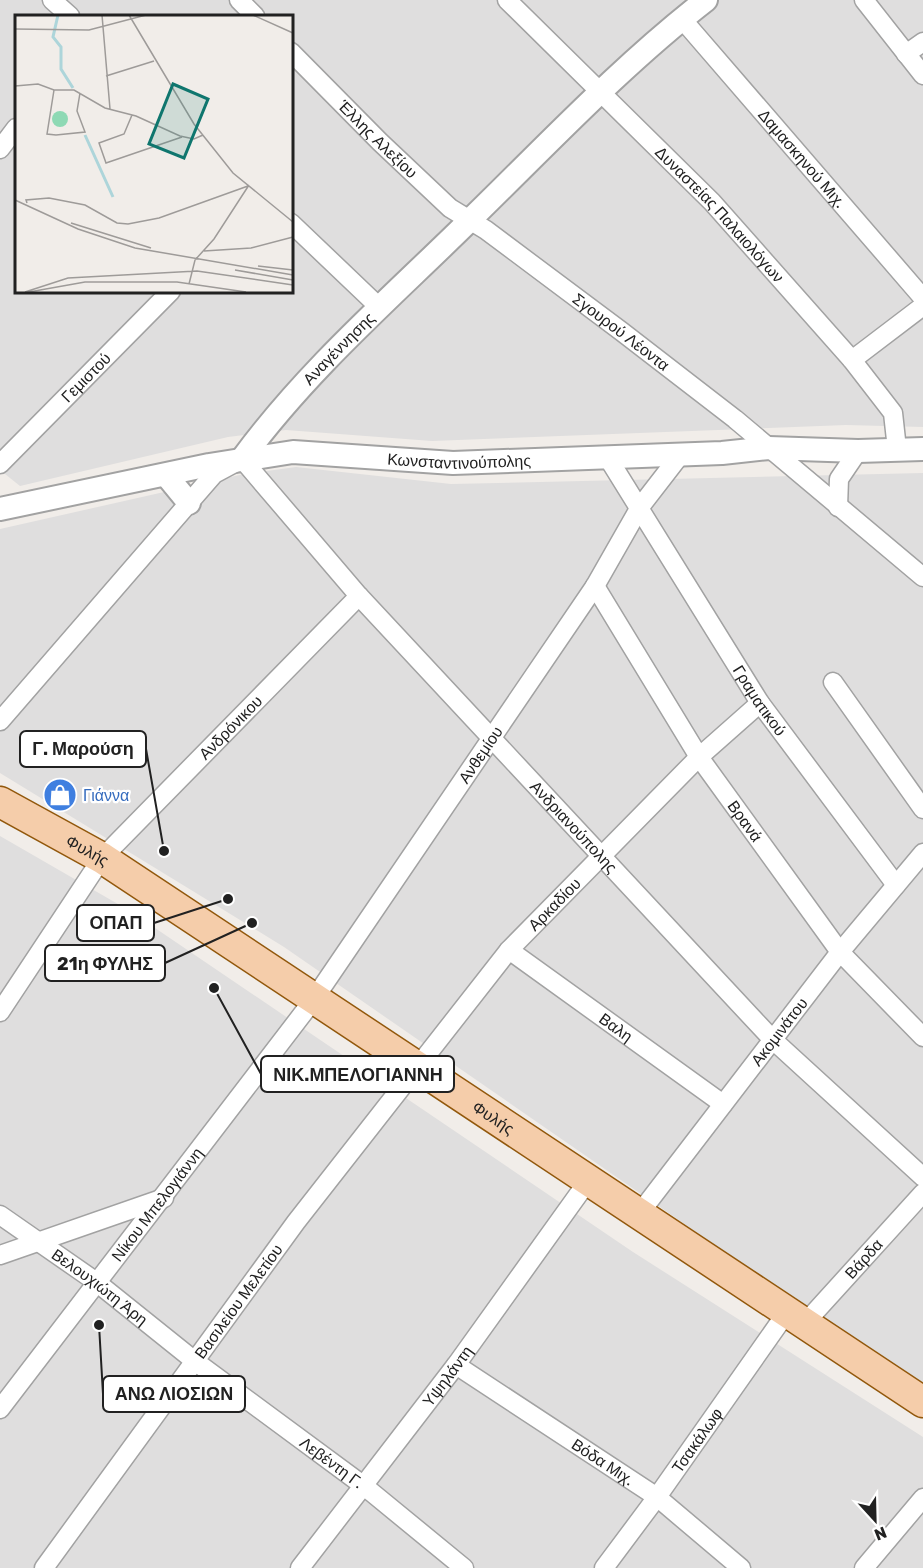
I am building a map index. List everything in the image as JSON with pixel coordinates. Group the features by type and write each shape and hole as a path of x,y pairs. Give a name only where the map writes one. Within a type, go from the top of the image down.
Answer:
{"main road":[{"name":"Φυλής","path":"0,802 102,858 923,1402"}],"street":[{"path":"52,0 69,15"},
{"path":"239,0 254,15"},
{"name":"Δυναστείας Παλαιολόγων","path":"507,0 712,202 852,360 893,413 897,449"},
{"name":"Αναγέννησης","path":"0,721 214,474 242,459 273,416 378,306 469,221 600,90 706,0"},
{"path":"864,0 923,75"},
{"name":"Δαμασκηνού Μιχ.","path":"682,19 923,298"},
{"path":"906,54 923,42"},
{"name":"Έλλης Αλεξίου","path":"292,53 380,142 469,221"},
{"path":"0,149 15,129"},
{"name":"Σγουρού Λέοντα","path":"469,221 486,231 621,331 769,448 923,577"},
{"path":"292,224 378,306"},
{"name":"Γεμιστού","path":"0,464 170,292"},
{"path":"852,360 923,306"},
{"name":"Κωνσταντινούπολης","path":"0,509 242,459 293,452 453,463 608,458 769,448 858,451 923,449"},
{"path":"838,507 839,479 858,451"},
{"name":"Ανθεμίου","path":"314,999 490,737 595,586 640,507 681,454"},
{"path":"608,458 640,507"},
{"name":"Ανδριανούπολης","path":"242,459 359,596 772,1039 923,1177"},
{"path":"166,475 189,502"},
{"name":"Γραματικού","path":"640,507 759,703 896,885"},
{"name":"Βρανά","path":"595,586 699,758 840,952 923,1037"},
{"name":"Ανδρόνικου","path":"0,1012 102,858 359,596"},
{"path":"833,682 923,809"},
{"name":"Αρκαδίου","path":"416,1066 509,950 699,758 759,703"},
{"name":"Ακομινάτου","path":"639,1214 840,952 923,853"},
{"name":"Βαλη","path":"509,950 723,1104"},
{"name":"Νίκου Μπελογιάννη","path":"0,1409 95,1281 164,1198 314,999"},
{"name":"Βασιλείου Μελετίου","path":"44,1568 296,1222 416,1066"},
{"name":"Υψηλάντη","path":"300,1568 456,1365 588,1180"},
{"name":"Βάρδα","path":"796,1318 923,1193"},
{"path":"0,1255 164,1198"},
{"name":"Βελουχιώτη Άρη","path":"0,1215 95,1281 196,1362"},
{"name":"Τσακάλωφ","path":"604,1568 796,1318"},
{"name":"Λεβέντη Γ.","path":"196,1362 364,1486 464,1568"},
{"name":"Βόδα Μιχ.","path":"456,1365 657,1497 741,1568"},
{"path":"864,1568 923,1498"}],"shaded area":[{"path":"0,0 923,0 923,427 846,425 432,441 286,430 228,437 20,486 0,470"},
{"path":"296,467 451,484 923,473 923,1389 284,947 0,773 0,529 244,474"},
{"path":"0,836 130,911 633,1252 923,1437 923,1568 0,1568"}],"place":[{"name":"Γιάννα","path":"60,795"},
{"name":"Γ. Μαρούση","path":"164,851"},
{"name":"ΟΠΑΠ","path":"228,899"},
{"name":"21η ΦΥΛΗΣ","path":"252,923"},
{"name":"ΝΙΚ.ΜΠΕΛΟΓΙΑΝΝΗ","path":"214,988"},
{"name":"ΑΝΩ ΛΙΟΣΙΩΝ","path":"99,1325"}]}
